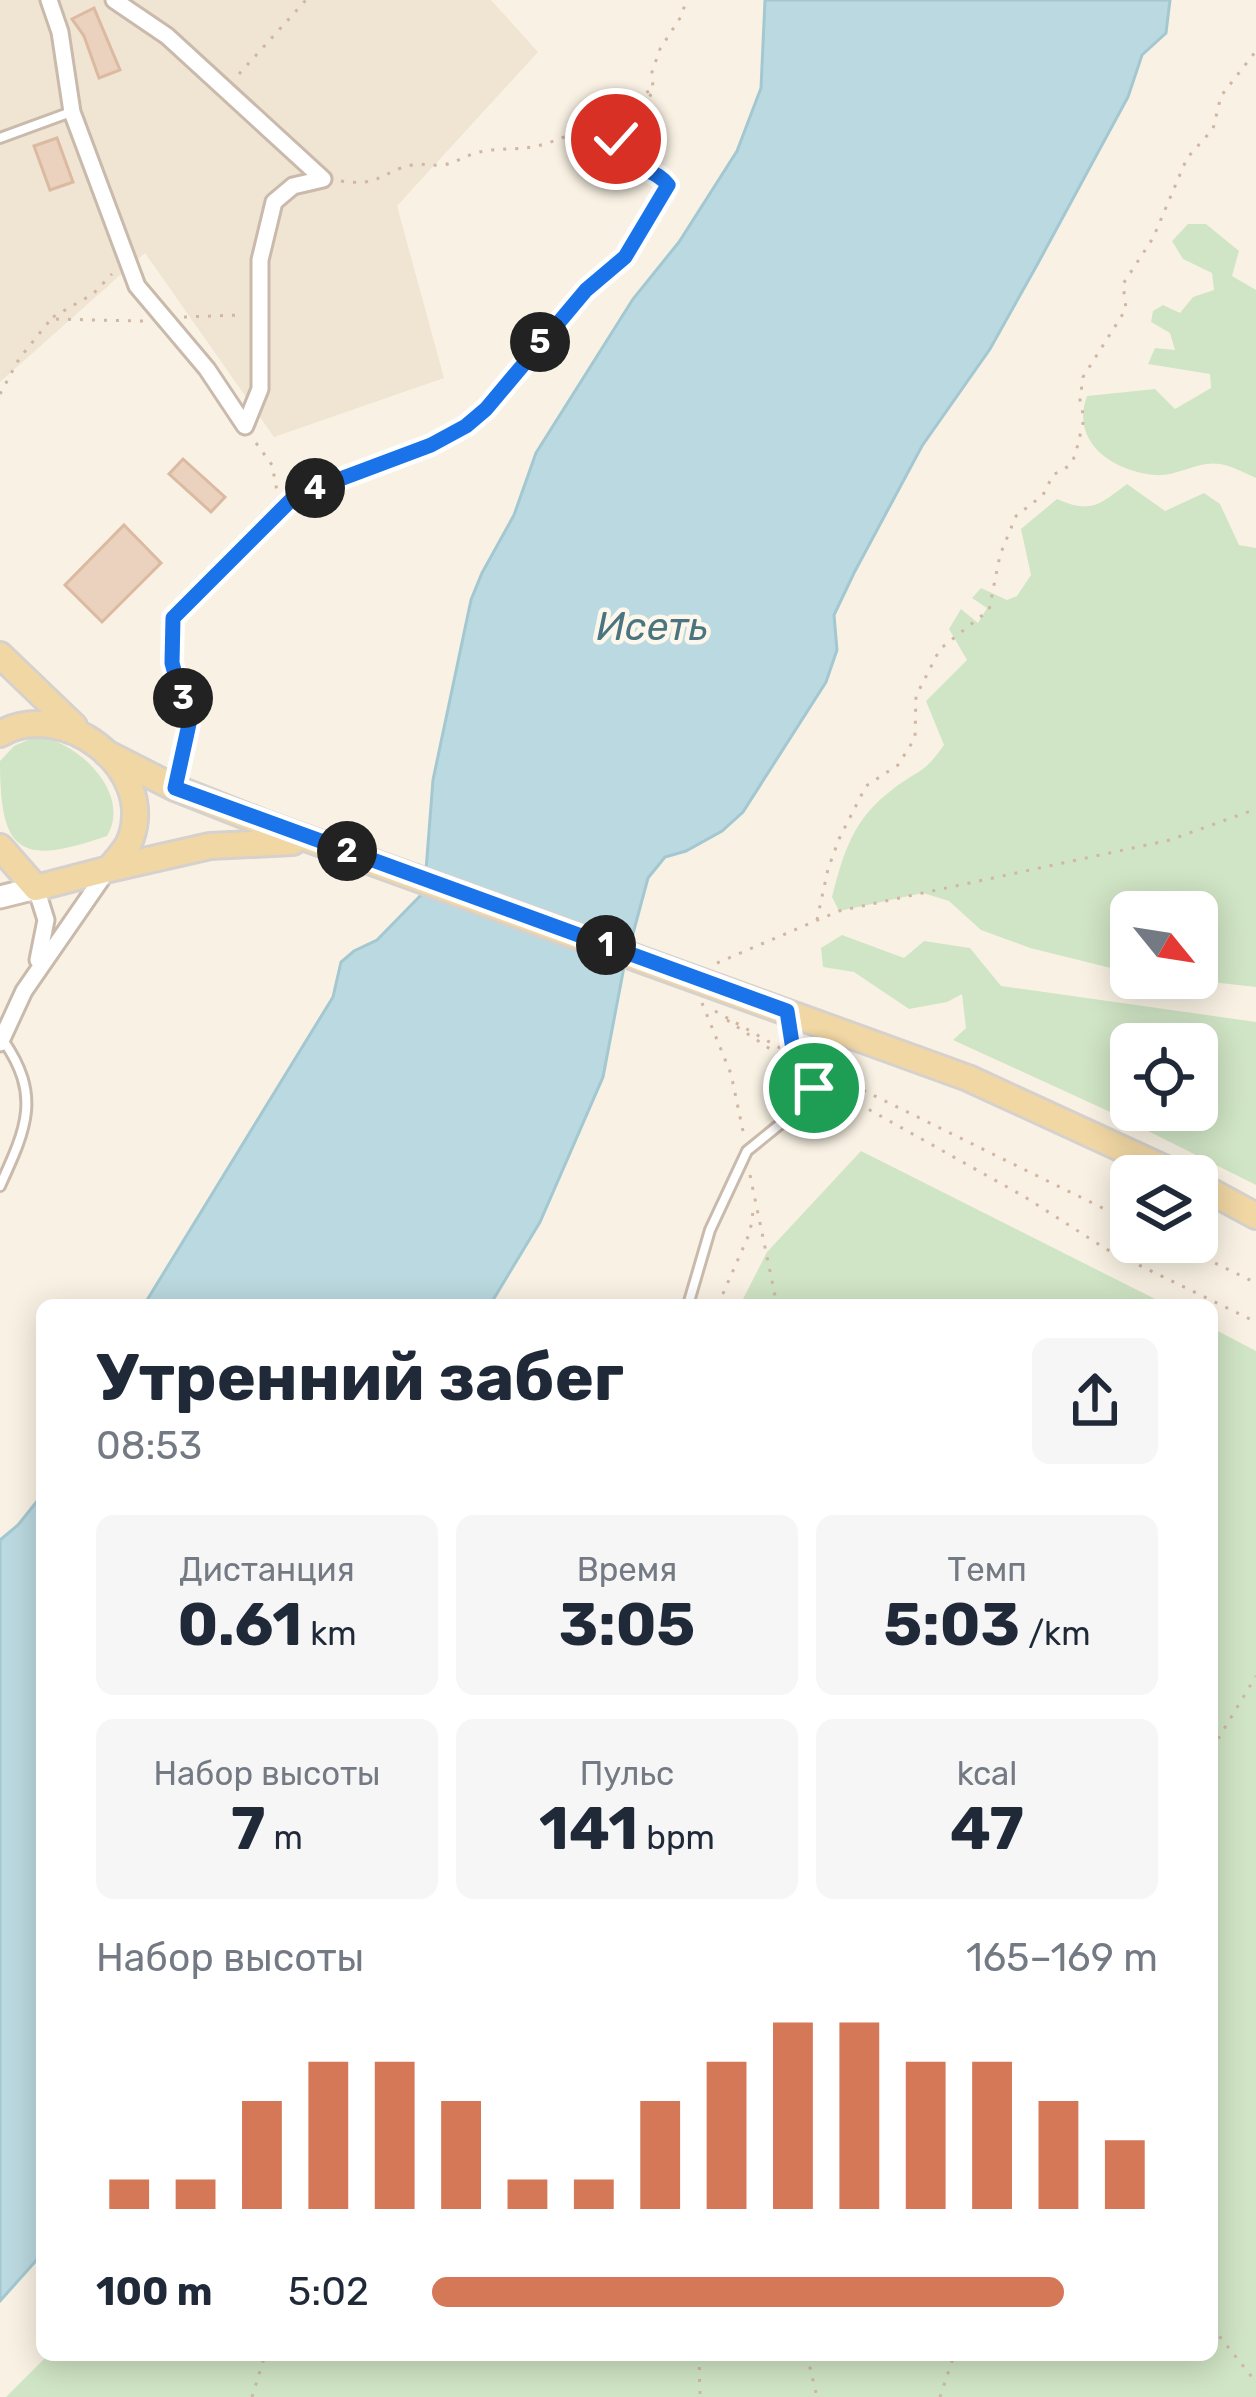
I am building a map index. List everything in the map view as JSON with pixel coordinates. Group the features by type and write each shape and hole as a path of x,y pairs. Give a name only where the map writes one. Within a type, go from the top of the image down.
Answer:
{"main road":[{"path":"0,655 106,753 175,788 1021,1100 1137,1155"},
{"path":"0,734 19,724 53,722 84,736"},
{"path":"106,753 126,781 134,809 131,836 109,869"},
{"path":"0,898 238,842 301,843 365,857"},
{"path":"0,847 36,888"},
{"path":"1218,1195 1256,1216"}],"street":[{"path":"49,0 60,32 72,112 137,286 207,369 245,426"},
{"path":"114,0 167,36 323,179"},
{"path":"245,426 260,389 260,260 274,202 293,186 323,179"},
{"path":"24,991 109,869"},
{"path":"1,1041 39,957 46,920 36,888"}],"lane":[{"path":"0,138 72,112"},
{"path":"175,788 189,724 172,663 173,618 254,536"},
{"path":"690,1299 710,1230 747,1151 810,1100 814,1088 794,1056 787,1011"},
{"path":"0,1186 27,1121 27,1085 1,1041"}],"path":[{"path":"226,89 306,0"},
{"path":"254,536 295,496 431,445 466,426 486,409 586,290 625,257 668,185 660,175 629,164 611,167 605,159 625,124 645,108 660,49 686,0"},
{"path":"818,920 839,839 866,786 898,765 915,738 916,696 940,649 988,610 1000,555 1016,516 1043,495 1053,475 1069,466 1075,456 1084,419 1083,377 1126,309 1123,284 1153,238 1186,158 1213,129 1221,97 1256,51"},
{"path":"323,179 364,184 380,181 398,168 422,163 445,166 478,152 543,145 653,89"},
{"path":"0,394 19,359 51,319 105,284 122,244"},
{"path":"51,319 163,320 260,313"},
{"path":"245,426 272,465 277,491 286,504"},
{"path":"708,983 839,911 1170,840 1256,809"},
{"path":"708,983 794,1056 1110,1212"},
{"path":"708,983 806,1073 1025,1197 1106,1249 1209,1299"},
{"path":"708,983 776,1299"},
{"path":"721,1299 750,1232 754,1203"},
{"path":"1215,1263 1256,1283"},
{"path":"1218,1304 1256,1322"},
{"path":"1218,1739 1256,1676"},
{"path":"1218,2334 1256,2382"},
{"path":"252,2397 264,2361"},
{"path":"699,2361 700,2397"},
{"path":"808,2361 817,2397"},
{"path":"940,2397 952,2361"}],"shaded area":[{"path":"0,0 491,0 538,52 397,206 444,378 274,437 145,253 0,382"}],"green space":[{"path":"1188,224 1206,224 1239,251 1232,276 1256,290 1256,478 1212,463 1163,475 1139,472 1098,451 1084,427 1087,396 1155,389 1175,409 1211,388 1210,374 1148,364 1155,348 1175,350 1170,333 1151,322 1153,311 1163,305 1180,313 1193,297 1214,290 1212,273 1183,259 1172,241"},
{"path":"1127,484 1165,511 1204,493 1220,504 1239,545 1256,548 1256,987 1218,983 1218,891 1110,891 1110,968 981,930 949,901 923,893 839,911 832,897 859,824 879,800 925,767 944,745 926,701 967,660 949,629 961,609 978,623 987,608 972,598 981,588 1007,600 1017,596 1031,575 1021,529 1057,499 1087,506"},
{"path":"35,737 67,747 96,771 112,803 107,836 54,850 35,850 21,845 11,834 4,816 0,761 14,746"},
{"path":"842,935 904,958 924,941 970,948 1001,986 1256,1022 1256,1185 1218,1166 1218,1155 1196,1155 1148,1131 1218,1131 1218,1023 1110,1023 1110,1112 953,1040 966,1028 962,994 947,1002 909,1009 854,972 823,967 821,948"},
{"path":"861,1151 1155,1299 743,1299 767,1252"},
{"path":"1218,1331 1256,1351 1256,2397 6,2397 42,2361 1218,2361"}],"water":[{"name":"Исеть","path":"765,0 1170,0 1166,33 1142,55 1128,97 1037,265 990,349 922,446 854,573 834,615 837,650 826,682 743,812 722,831 665,857 648,878 624,967 603,1077 540,1222 494,1299 148,1299 333,997 341,962 377,940 421,895 433,780 471,600 482,573 514,515 536,453 633,299 679,242 737,151 761,88"},
{"path":"36,1502 36,2261 0,2301 0,1540"}],"building":[{"path":"94,8 120,70 99,78 84,36 72,19"},
{"path":"57,138 73,182 50,190 34,146"},
{"path":"183,459 225,497 211,512 169,474"},
{"path":"124,525 161,563 102,622 65,585"}],"route":[{"path":"616,139 605,165 629,164 660,175 668,185 662,199 625,257 586,290 486,409 431,445 295,496 173,618 172,663 189,724 175,788 787,1011 794,1056 814,1088"}]}
